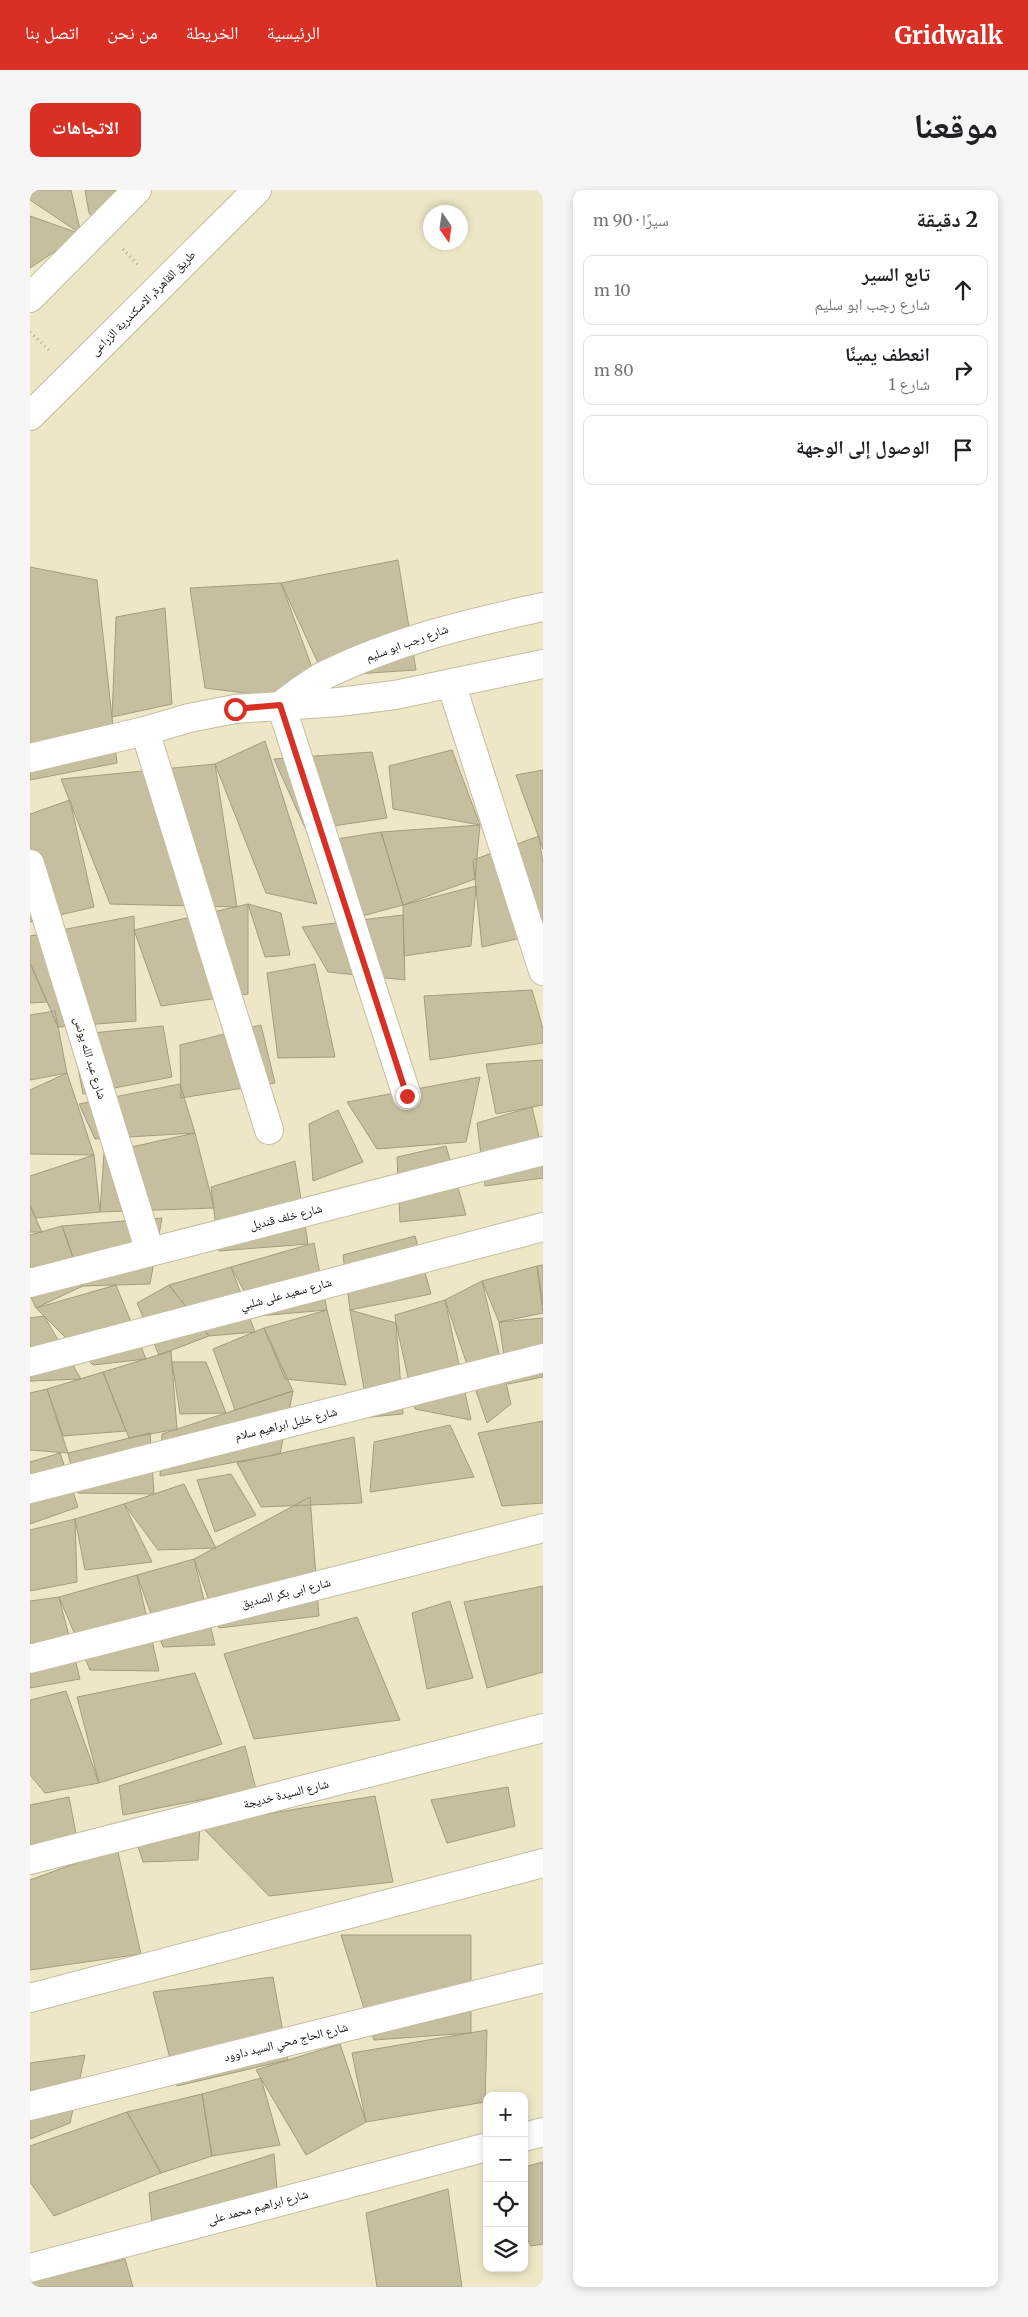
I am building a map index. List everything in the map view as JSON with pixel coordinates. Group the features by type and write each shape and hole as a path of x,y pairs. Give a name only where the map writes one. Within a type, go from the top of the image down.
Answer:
{"main road":[{"path":"30,298 137,190"},
{"name":"طريق القاهرة, الاسكندرية الزراعى","path":"30,416 256,190"},
{"name":"شارع رجب ابو سليم","path":"280,705 324,676 383,650 454,627 543,606"},
{"name":"شارع رجب ابو سليم","path":"30,758 145,732 207,714 235,709 339,702 395,695 543,664"},
{"path":"451,683 543,971"},
{"path":"280,705 407,1096"},
{"path":"145,732 269,1130"},
{"name":"شارع عبد الله يونس","path":"30,864 150,1252"},
{"name":"شارع خلف قنديل","path":"30,1283 543,1151"},
{"name":"شارع سعيد على شلبي","path":"30,1362 543,1227"},
{"name":"شارع خليل ابراهيم سلام","path":"30,1490 543,1358"},
{"name":"شارع ابى بكر الصديق","path":"30,1659 543,1528"},
{"name":"شارع السيدة خديجة","path":"30,1860 543,1728"},
{"path":"30,1998 543,1863"},
{"name":"شارع الحاج محي السيد داوود","path":"30,2106 543,1978"},
{"path":"528,2136 543,2132"},
{"name":"شارع ابراهيم محمد على","path":"30,2268 483,2148"}],"path":[{"path":"101,226 159,287"}],"building":[{"path":"30,190 71,190 81,234 30,200"},
{"path":"85,190 120,190 92,217 89,213"},
{"path":"30,216 81,234 30,268"},
{"path":"398,560 416,670 324,676 281,583"},
{"path":"30,567 97,580 117,763 30,780"},
{"path":"281,583 325,703 205,688 190,588"},
{"path":"165,608 172,704 112,717 116,617"},
{"path":"265,741 317,904 266,893 215,764"},
{"path":"452,750 480,825 393,809 389,766"},
{"path":"372,752 387,818 306,830 274,759"},
{"path":"215,764 237,907 110,904 61,779"},
{"path":"543,770 543,849 516,775"},
{"path":"70,800 94,907 30,922 30,814"},
{"path":"480,825 475,879 403,905 381,832"},
{"path":"381,832 403,905 336,923 311,843"},
{"path":"539,836 543,864 543,933 482,947 473,860"},
{"path":"476,886 471,946 404,956 403,905"},
{"path":"248,904 281,913 290,955 265,957"},
{"path":"248,904 248,994 161,1006 134,930"},
{"path":"403,915 405,980 328,972 302,927"},
{"path":"134,916 136,1021 58,1027 30,963 30,936"},
{"path":"30,963 47,1002 30,1003"},
{"path":"315,964 335,1057 278,1058 267,973"},
{"path":"532,990 543,1029 543,1043 430,1060 424,996"},
{"path":"55,1011 67,1073 30,1080 30,1015"},
{"path":"261,1025 275,1083 181,1098 180,1045"},
{"path":"163,1026 172,1077 83,1094 72,1035"},
{"path":"543,1060 543,1105 496,1114 486,1064"},
{"path":"67,1073 94,1155 30,1154 30,1090"},
{"path":"480,1077 466,1142 377,1149 347,1102"},
{"path":"180,1084 195,1133 95,1139 79,1104"},
{"path":"532,1107 543,1154 543,1178 485,1186 477,1123"},
{"path":"338,1110 363,1162 313,1181 309,1124"},
{"path":"195,1133 214,1208 100,1212 104,1153"},
{"path":"446,1146 466,1215 400,1222 397,1157"},
{"path":"94,1155 100,1212 36,1218 30,1205 30,1176"},
{"path":"295,1161 308,1244 219,1251 211,1187"},
{"path":"30,1206 42,1232 30,1232"},
{"path":"162,1218 150,1284 83,1286 62,1226"},
{"path":"62,1226 83,1286 36,1308 30,1295 30,1235"},
{"path":"415,1236 431,1294 350,1310 343,1255"},
{"path":"314,1243 327,1310 258,1316 231,1267"},
{"path":"543,1265 543,1305 537,1266"},
{"path":"537,1266 543,1313 499,1322 482,1281"},
{"path":"231,1267 255,1332 209,1336 169,1285"},
{"path":"482,1281 511,1404 487,1423 445,1300"},
{"path":"116,1285 146,1359 93,1365 36,1308"},
{"path":"169,1285 209,1336 159,1355 137,1303"},
{"path":"445,1300 471,1420 415,1409 396,1323 395,1315"},
{"path":"327,1310 346,1385 285,1379 264,1328"},
{"path":"350,1310 396,1323 403,1414 369,1417"},
{"path":"44,1316 81,1379 30,1381 30,1318"},
{"path":"543,1318 543,1377 508,1384 499,1322"},
{"path":"264,1328 293,1391 235,1410 213,1349"},
{"path":"171,1351 177,1429 129,1438 103,1372"},
{"path":"172,1362 206,1362 226,1413 180,1414"},
{"path":"103,1372 126,1431 63,1436 47,1389"},
{"path":"47,1389 68,1453 30,1450 30,1393"},
{"path":"293,1391 280,1454 160,1476 162,1434"},
{"path":"543,1421 543,1503 502,1506 478,1433"},
{"path":"450,1425 474,1477 370,1492 374,1442"},
{"path":"150,1433 154,1494 78,1493 68,1453"},
{"path":"354,1437 362,1503 261,1507 237,1463"},
{"path":"60,1453 78,1507 30,1524 30,1462"},
{"path":"231,1474 256,1515 215,1532 197,1480"},
{"path":"184,1484 216,1548 158,1550 124,1504"},
{"path":"310,1497 319,1616 219,1628 194,1559"},
{"path":"124,1504 152,1562 85,1570 75,1519"},
{"path":"75,1519 77,1582 30,1591 30,1530"},
{"path":"194,1559 215,1645 163,1647 137,1575"},
{"path":"137,1575 159,1671 90,1670 59,1597"},
{"path":"543,1586 543,1672 487,1688 464,1602"},
{"path":"59,1597 80,1679 30,1688 30,1601"},
{"path":"450,1601 473,1678 427,1689 412,1613"},
{"path":"357,1617 400,1720 254,1739 224,1654"},
{"path":"195,1673 222,1744 99,1783 77,1697"},
{"path":"66,1691 99,1783 45,1793 30,1775 30,1700"},
{"path":"245,1746 256,1789 123,1815 119,1786"},
{"path":"508,1787 515,1826 447,1843 431,1800"},
{"path":"375,1796 393,1882 269,1896 200,1825"},
{"path":"69,1797 81,1860 30,1848 30,1805"},
{"path":"200,1825 198,1860 143,1862 136,1840"},
{"path":"117,1848 141,1954 30,1970 30,1880"},
{"path":"341,1935 471,1935 471,2033 374,2040"},
{"path":"273,1977 288,2060 177,2086 153,1992"},
{"path":"487,2030 485,2092 483,2092 483,2102 366,2122 352,2053"},
{"path":"340,2044 366,2122 306,2155 256,2070"},
{"path":"85,2055 70,2123 30,2139 30,2063"},
{"path":"261,2078 280,2145 212,2156 202,2094"},
{"path":"202,2094 212,2156 161,2173 127,2112"},
{"path":"127,2112 161,2173 54,2216 30,2182 30,2146"},
{"path":"274,2154 277,2189 152,2225 149,2193"},
{"path":"543,2162 543,2244 531,2246 528,2240 528,2166"},
{"path":"448,2189 462,2287 377,2287 366,2213"},
{"path":"125,2259 133,2287 30,2287 30,2282"}],"route":[{"path":"235,709 280,705 407,1096"}]}
